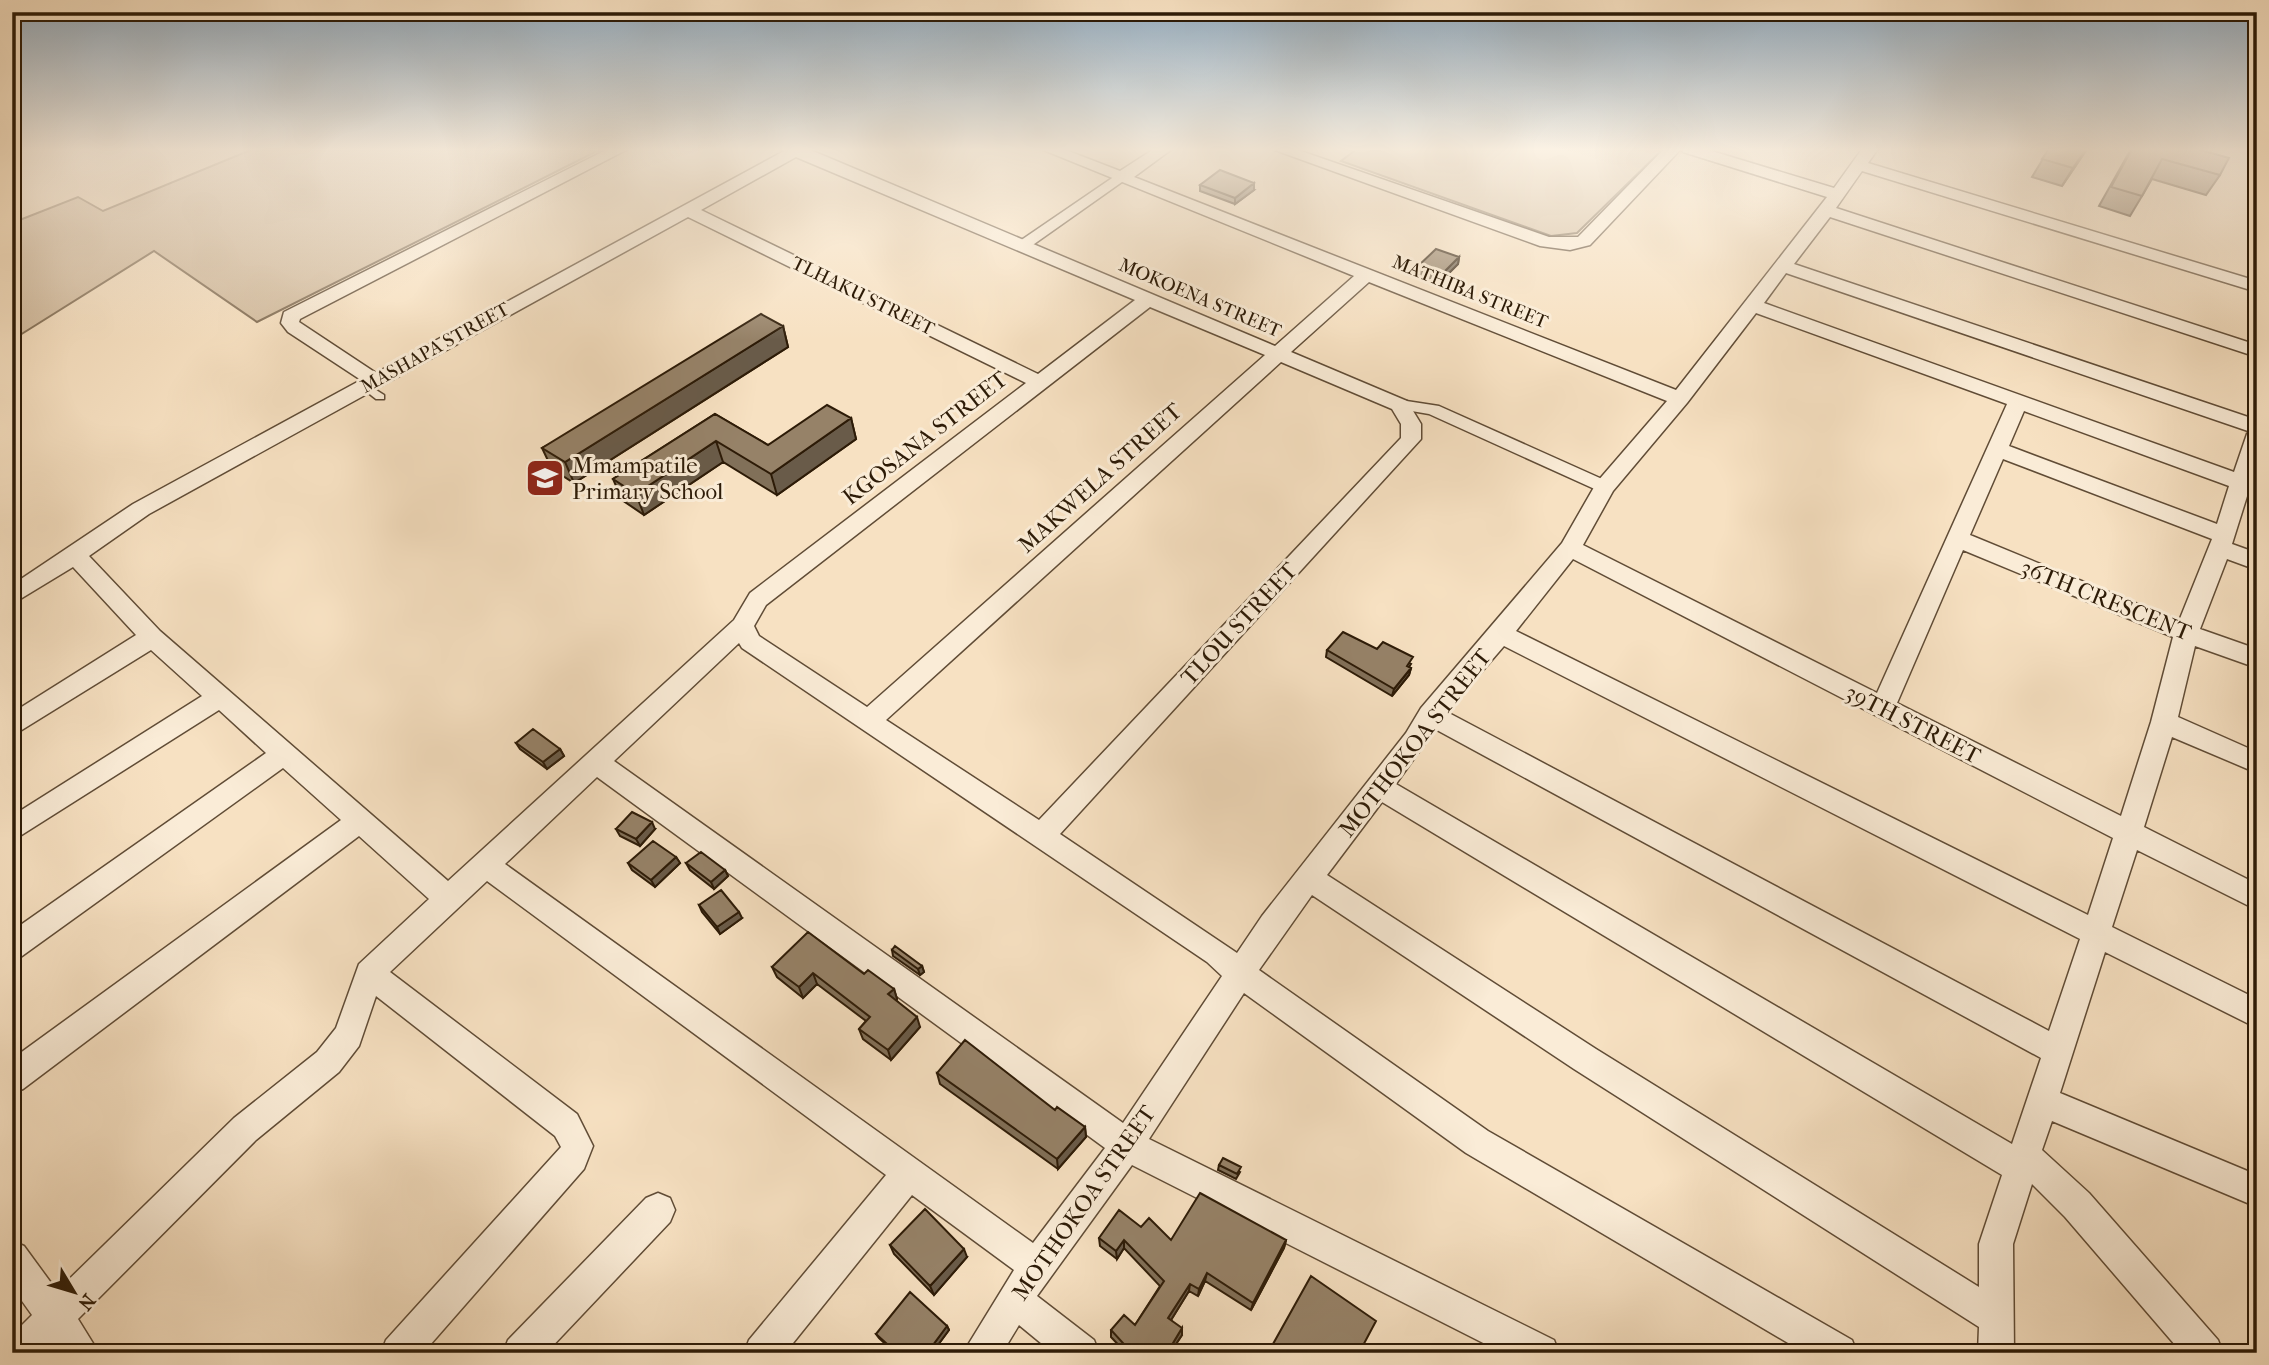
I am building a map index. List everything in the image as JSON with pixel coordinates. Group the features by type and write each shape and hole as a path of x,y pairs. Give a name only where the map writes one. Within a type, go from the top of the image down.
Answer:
{"street":[{"path":"373,388 295,328 290,323 291,316 495,213"},
{"name":"MASHAPA STREET","path":"12,596 76,556 107,530 141,509 373,388 684,213"},
{"name":"TLHAKU STREET","path":"690,213 1040,383"},
{"name":"MOKOENA STREET","path":"943,213 1400,405"},
{"path":"1022,246 1071,213"},
{"name":"MATHIBA STREET","path":"1213,213 1680,399"},
{"path":"1463,213 1546,242 1570,245 1584,241 1611,213"},
{"name":"MOTHOKOA STREET","path":"981,1353 1037,1266 1127,1144 1240,974 1308,878 1415,740 1430,715 1502,634 1570,548 1605,487 1680,399 1750,304 1823,213"},
{"path":"1862,213 2257,351"},
{"path":"2032,213 2257,287"},
{"path":"1783,266 2257,427"},
{"name":"MAKWELA STREET","path":"868,721 1367,274"},
{"name":"KGOSANA STREET","path":"369,973 742,626 758,599 1148,299"},
{"path":"1750,304 2249,486"},
{"path":"1882,709 2018,401"},
{"path":"1400,405 1433,410 1605,487"},
{"name":"TLOU STREET","path":"1041,836 1411,439 1411,424 1400,405"},
{"path":"1996,1353 1996,1244 2164,722 2186,633 2222,542 2249,486 2257,433"},
{"path":"1997,449 2222,542 2257,562"},
{"name":"36TH CRESCENT","path":"1956,538 2186,633 2257,659"},
{"name":"39TH STREET","path":"1570,548 2257,898"},
{"path":"76,556 152,637 449,899"},
{"path":"742,626 750,642 1217,953 1240,974 1477,1142 1839,1353"},
{"path":"1502,634 2257,1014"},
{"path":"12,726 152,637"},
{"path":"12,830 220,697"},
{"path":"1430,715 2057,1051"},
{"path":"2164,722 2257,763"},
{"path":"12,947 284,754"},
{"path":"596,762 1127,1144 1541,1353"},
{"path":"1378,787 2022,1161 2077,1205 2205,1353"},
{"path":"12,1079 360,821"},
{"path":"485,865 1037,1266"},
{"path":"1308,878 1585,1059 1996,1318"},
{"path":"19,1353 267,1108 305,1082 328,1062 348,1036 369,973 566,1125 577,1146 573,1158 399,1353"},
{"path":"2042,1101 2257,1191"},
{"path":"762,1353 908,1174"},
{"path":"521,1353 659,1210"},
{"path":"12,1258 81,1353"},
{"path":"1016,1301 1081,1353"}],"shaded area":[{"path":"38,213 474,213 257,322 154,251 12,340 12,223"},
{"path":"1486,213 1598,213 1577,233 1551,236"}],"building":[{"path":"1436,249 1459,257 1439,277 1416,268"},
{"path":"761,314 783,326 565,462 542,448"},
{"path":"827,405 851,418 771,474 716,441 636,494 613,479 715,414 768,445"},
{"path":"1343,632 1377,649 1383,642 1413,657 1407,666 1411,668 1394,689 1327,650"},
{"path":"533,729 560,749 543,762 516,743"},
{"path":"632,812 652,822 636,839 616,829"},
{"path":"653,841 676,857 651,880 628,863"},
{"path":"701,852 725,870 711,882 686,863"},
{"path":"721,890 739,912 717,927 699,905"},
{"path":"808,932 864,974 868,970 894,989 888,994 917,1017 888,1050 859,1029 870,1017 813,973 799,987 772,967"},
{"path":"895,946 922,966 918,969 892,950"},
{"path":"965,1040 1055,1110 1057,1107 1085,1127 1057,1159 937,1073"},
{"path":"1223,1158 1241,1167 1237,1174 1219,1165"},
{"path":"1200,1193 1286,1240 1253,1303 1207,1273 1199,1289 1190,1284 1168,1318 1182,1328 1167,1353 1132,1353 1111,1330 1124,1315 1135,1325 1164,1281 1124,1240 1116,1251 1099,1238 1119,1210 1141,1227 1149,1218 1171,1240"},
{"path":"925,1209 964,1249 930,1286 890,1245"},
{"path":"1311,1276 1376,1321 1359,1353 1268,1353"},
{"path":"910,1292 947,1326 927,1353 897,1353 876,1334"},
{"path":"1480,1345 1494,1353 1478,1353"},
{"path":"1013,1346 1021,1353 1009,1353"}],"place":[{"name":"Mmampatile Primary School","path":"545,478"}]}
